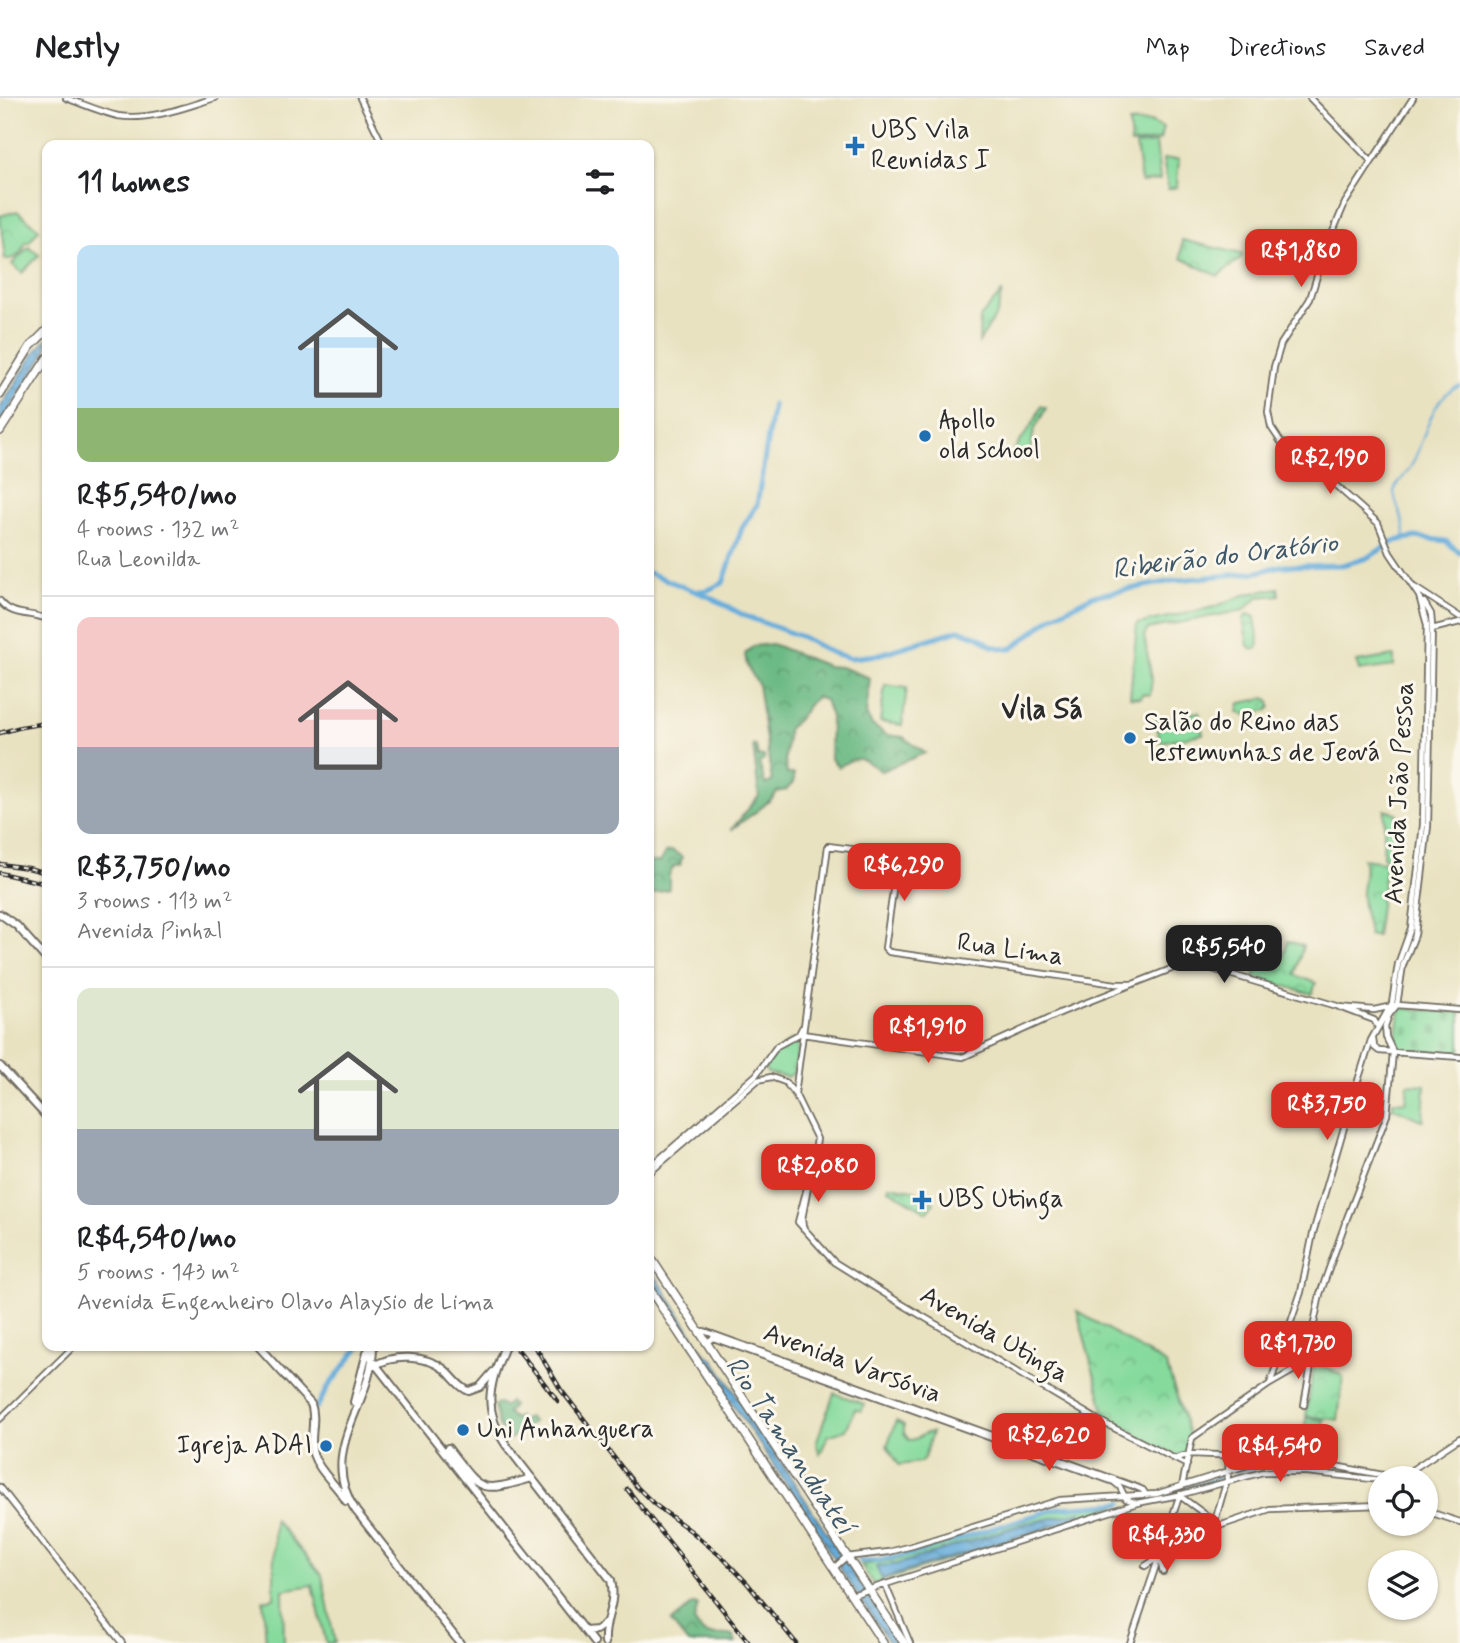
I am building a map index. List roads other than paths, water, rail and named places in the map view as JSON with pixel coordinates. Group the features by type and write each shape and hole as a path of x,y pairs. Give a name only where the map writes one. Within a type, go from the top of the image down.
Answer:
{"highway":[{"path":"0,395 30,347 42,335"},
{"path":"0,431 42,366"},
{"path":"654,1262 702,1331 904,1643"},
{"path":"654,1295 835,1566 883,1643"}],"main road":[{"path":"66,98 127,117 166,112 215,98"},
{"path":"360,98 381,140"},
{"path":"1310,98 1371,161 1413,98"},
{"name":"Avenida João Pessoa","path":"1371,161 1345,204 1306,307 1281,344 1273,367 1268,412 1271,427 1281,442 1312,456 1332,482 1373,517 1384,534 1390,553 1432,617 1428,826 1415,935 1403,965 1397,1005 1386,1020 1385,1051"},
{"path":"1413,586 1458,618"},
{"path":"1424,605 1433,599"},
{"path":"0,601 14,612 42,617"},
{"name":"Avenida João Pessoa","path":"1389,1008 1393,1001 1399,958 1411,928 1422,835 1427,625 1424,605"},
{"path":"1427,625 1432,633 1458,618"},
{"path":"1450,623 1458,618"},
{"name":"Rua Lima","path":"802,1031 828,846 898,855 885,948 890,952 1116,986 1123,982 1132,984"},
{"path":"0,914 12,922 42,954"},
{"path":"654,1165 762,1068 774,1049 802,1031 961,1057 1116,986 1132,984 1183,963 1192,962 1337,1006 1375,1020 1377,1026"},
{"path":"1345,1009 1372,1010 1397,1005 1460,1010"},
{"path":"1270,1384 1301,1292 1313,1233 1373,1037 1389,1008"},
{"path":"1370,1018 1372,1010"},
{"path":"795,1094 802,1031"},
{"path":"1373,1037 1376,1049 1460,1057"},
{"path":"789,1038 796,1039 801,1044"},
{"path":"1304,1405 1311,1367 1308,1353 1320,1294 1386,1120 1393,1052 1387,1039"},
{"path":"0,1066 42,1112"},
{"path":"762,1068 768,1077"},
{"path":"654,1166 758,1080 768,1077 783,1080 797,1075"},
{"name":"Avenida Utinga","path":"783,1080 795,1094 817,1139 802,1219 803,1229 834,1262 1098,1420 1187,1465"},
{"name":"Avenida Varsóvia","path":"702,1331 1136,1487 1146,1494"},
{"name":"Avenida Varsóvia","path":"707,1342 713,1338 1114,1482 1123,1494"},
{"path":"0,1419 69,1351"},
{"path":"263,1351 311,1404 314,1415 312,1446 315,1459 457,1643"},
{"path":"370,1351 366,1373 341,1451 345,1489 356,1511 457,1643"},
{"path":"373,1351 395,1385 594,1643"},
{"path":"503,1351 489,1399 496,1427 527,1477 610,1579 614,1600 607,1621 605,1643"},
{"path":"346,1502 339,1479 338,1450 366,1373 379,1363 414,1359 435,1364 469,1391 478,1388 496,1368"},
{"path":"1130,1643 1182,1487 1192,1438 1310,1360"},
{"path":"379,1363 472,1480 483,1487 498,1486 527,1477"},
{"path":"1276,1369 1281,1374 1289,1372"},
{"path":"1417,1466 1460,1438"},
{"path":"1176,1458 1190,1454 1282,1458 1368,1472"},
{"path":"1229,1456 1229,1471 1213,1528 1270,1509 1368,1505"},
{"path":"835,1566 846,1557 889,1552 912,1546 1060,1500 1146,1494 1182,1487 1273,1458"},
{"path":"1279,1471 1278,1462 1282,1458"},
{"path":"1347,1476 1350,1468"},
{"path":"854,1595 1140,1502 1179,1495 1257,1473 1279,1471 1368,1478"},
{"path":"488,1507 488,1496 498,1486"},
{"path":"0,1487 122,1643"},
{"path":"1123,1494 1127,1488 1136,1487"},
{"path":"1123,1494 1128,1500 1140,1502"},
{"path":"1140,1502 1146,1494"},
{"path":"1179,1495 1214,1521"},
{"path":"1438,1515 1459,1522"},
{"path":"1145,1566 1159,1557"},
{"path":"1159,1557 1163,1572"},
{"path":"885,1584 910,1643"},
{"path":"584,1630 600,1629 607,1621"}],"water":[{"path":"42,344 42,358 0,424 0,408"},
{"path":"654,1274 899,1643 889,1642 822,1537 654,1287"},
{"path":"1081,1512 1077,1518 882,1579 876,1567 898,1564 1024,1524"}],"waterway":[{"path":"1404,539 1404,527 1394,491 1410,468 1441,399 1460,386"},
{"path":"699,591 723,583 742,528 757,505 773,405"},
{"name":"Ribeirão do Oratório","path":"654,575 712,598 745,616 802,637 832,653 850,658 877,655 959,630 979,637 992,646 1013,648 1053,616 1092,596 1178,580 1258,572 1280,566 1342,565 1367,558 1395,541 1415,537 1446,541 1460,553"},
{"path":"317,1407 328,1387 356,1351"},
{"path":"1279,1464 1346,1472"},
{"path":"1233,1474 1266,1465"},
{"path":"1185,1490 1221,1478"},
{"path":"860,1561 910,1554 1058,1508 1122,1503"}],"railway":[{"path":"0,733 42,724"},
{"path":"0,864 42,872"},
{"path":"0,873 42,883"},
{"path":"519,1351 558,1401"},
{"path":"538,1351 561,1390 637,1487 654,1504 723,1558 796,1643"},
{"path":"627,1489 749,1643"}],"place":[{"name":"UBS Vila Reunidas I","path":"855,146"},
{"name":"Apollo old school","path":"925,436"},
{"name":"Salão do Reino das Testemunhas de Jeová","path":"1130,738"},
{"name":"UBS Utinga","path":"922,1200"},
{"name":"Uni Anhanguera","path":"463,1430"},
{"name":"Igreja ADAI","path":"326,1446"}],"district":[{"name":"Vila Sá","path":"1042,710"}],"water label":[{"name":"Rio Tamanduateí","path":"789,1446"}]}
